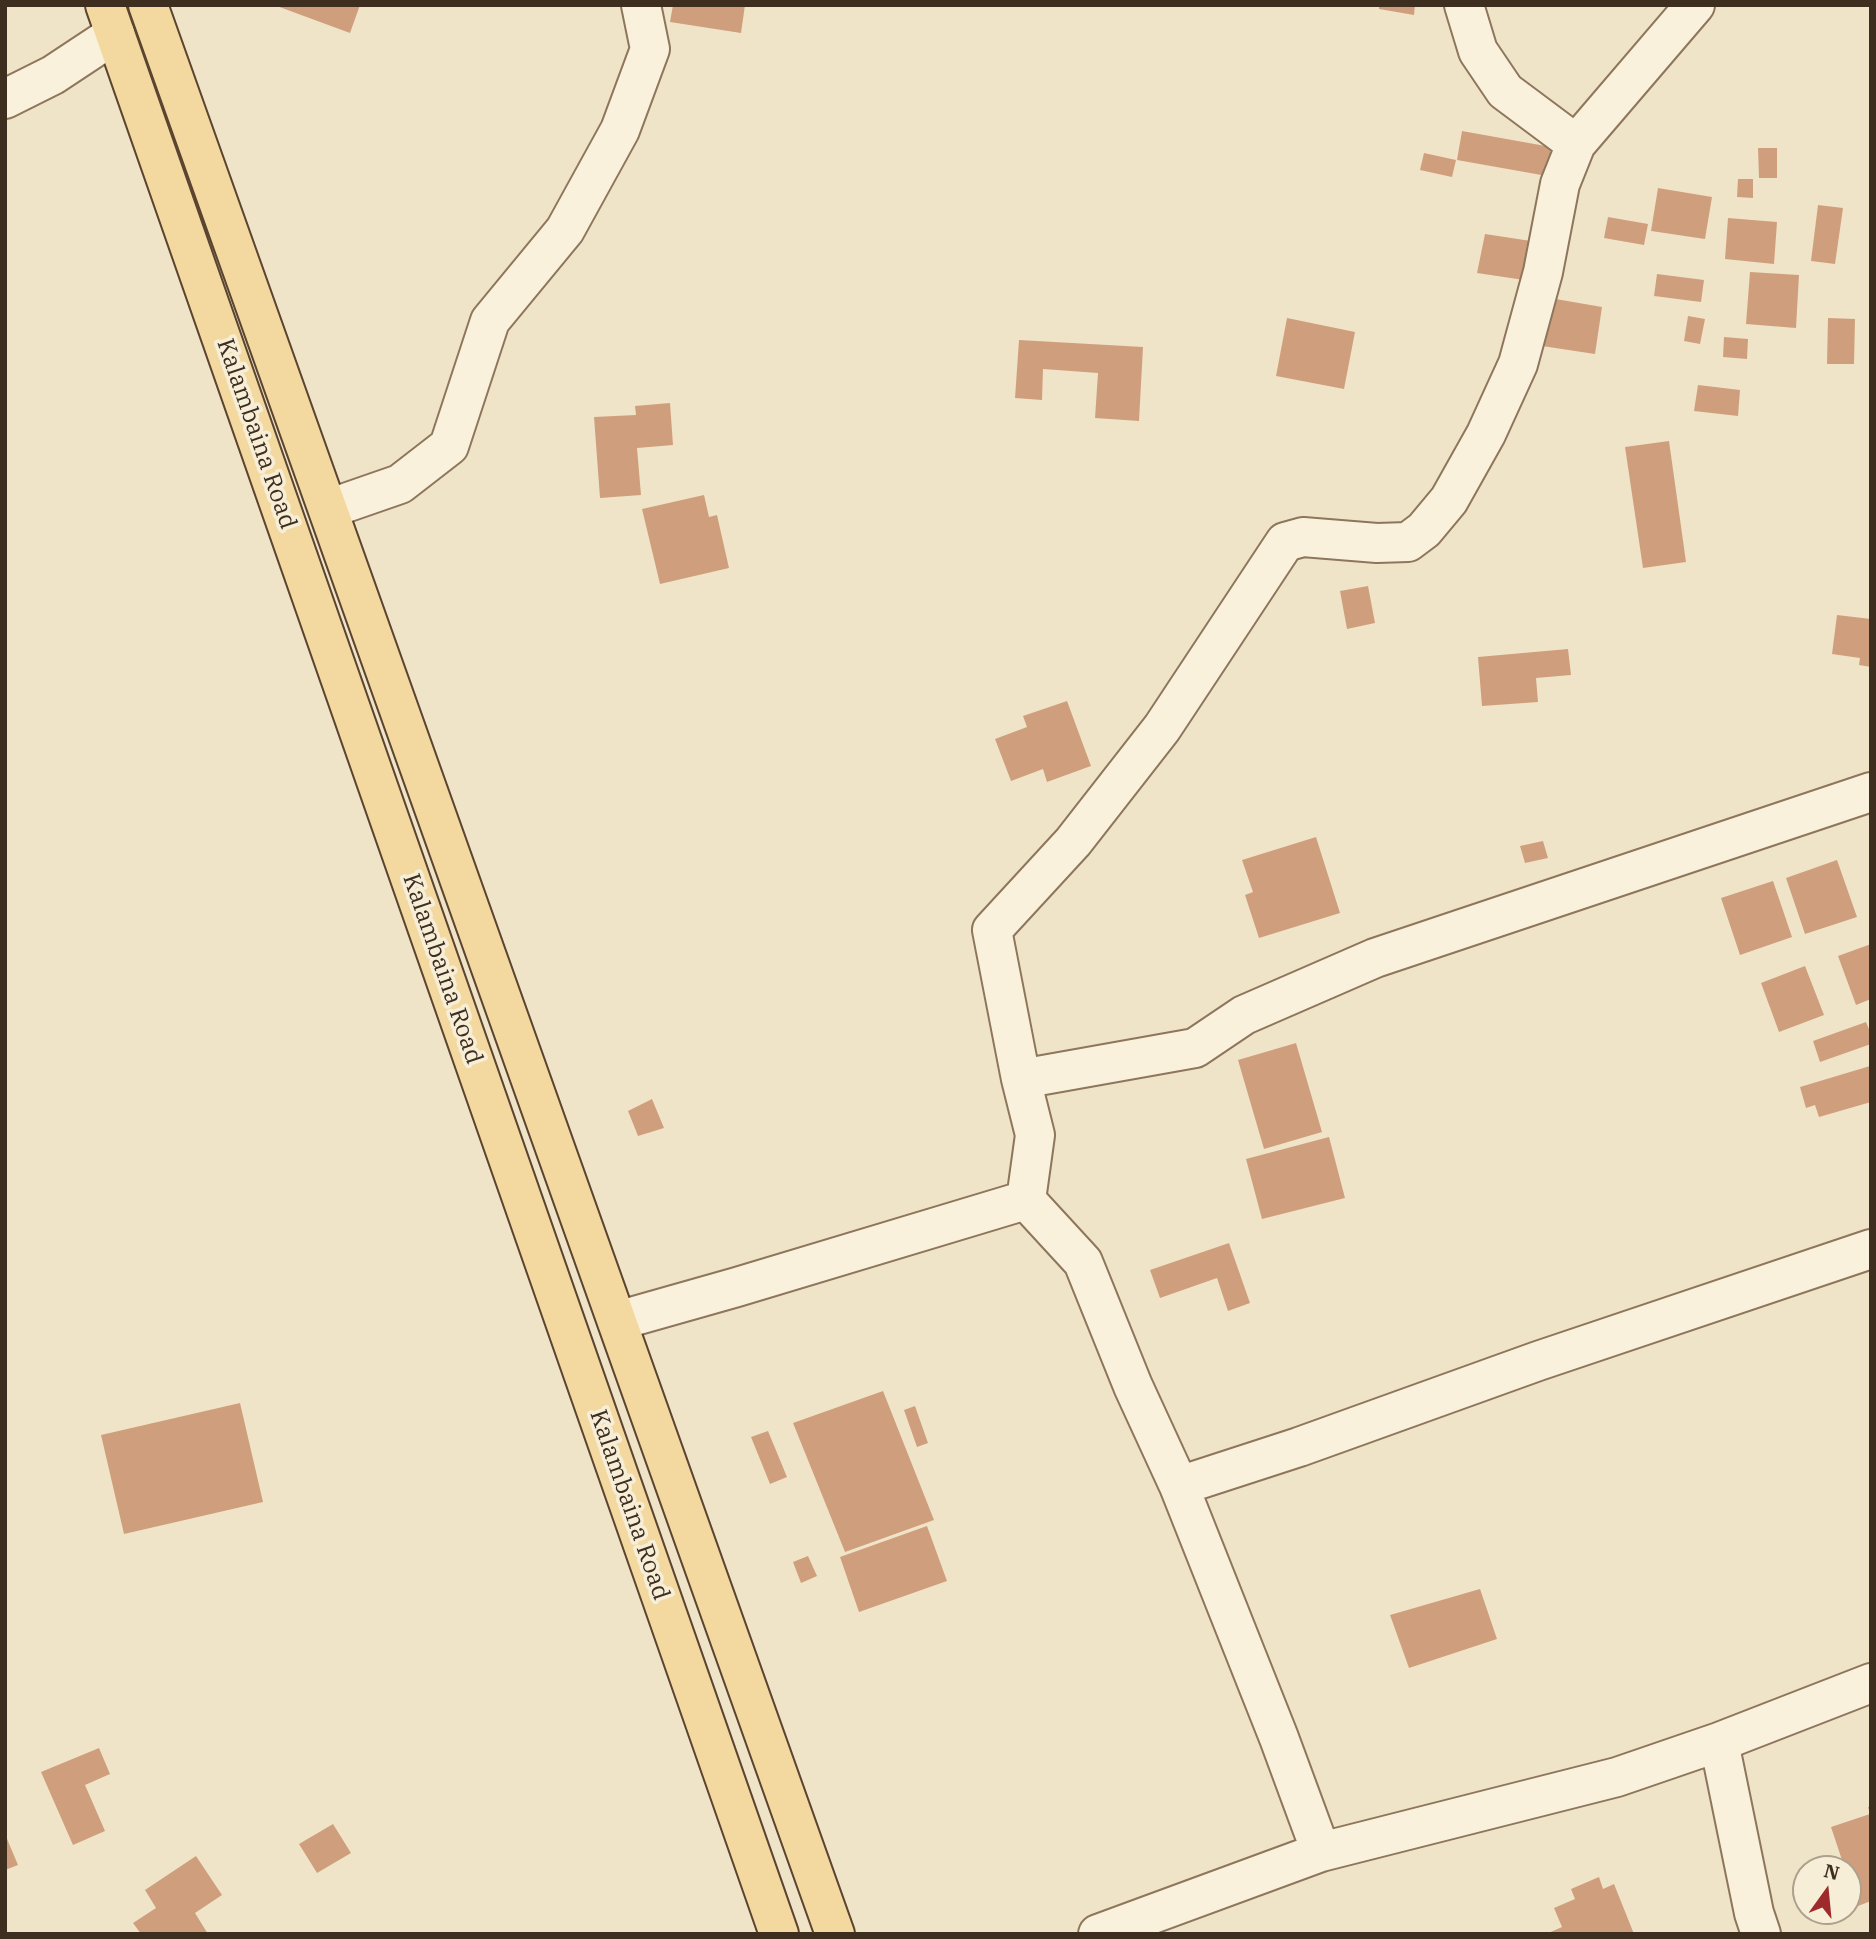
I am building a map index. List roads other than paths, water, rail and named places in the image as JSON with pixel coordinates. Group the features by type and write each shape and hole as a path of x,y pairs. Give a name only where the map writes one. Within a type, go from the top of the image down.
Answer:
{"main road":[{"path":"148,5 835,1934"},
{"name":"Kalambaina Road","path":"110,19 779,1934"}],"street":[{"path":"328,509 400,484 449,446 490,321 565,230 620,130 650,49 641,5"},
{"path":"1464,5 1478,51 1505,91 1576,144"},
{"path":"1026,1200 1035,1135 1021,1079 992,930 1073,842 1162,728 1285,542 1303,537 1377,543 1408,542 1424,530 1449,500 1486,434 1518,364 1543,272 1560,184 1576,144 1695,5"},
{"path":"5,99 53,75 110,19"},
{"path":"1021,1079 1195,1048 1244,1015 1375,958 1871,792"},
{"path":"617,1321 1026,1200"},
{"path":"1026,1200 1083,1262 1133,1386 1179,1486 1321,1852"},
{"path":"1179,1486 1871,1249"},
{"path":"1098,1934 1321,1852 1617,1777 1719,1742 1871,1683"},
{"path":"1719,1742 1754,1913 1761,1934"}]}
